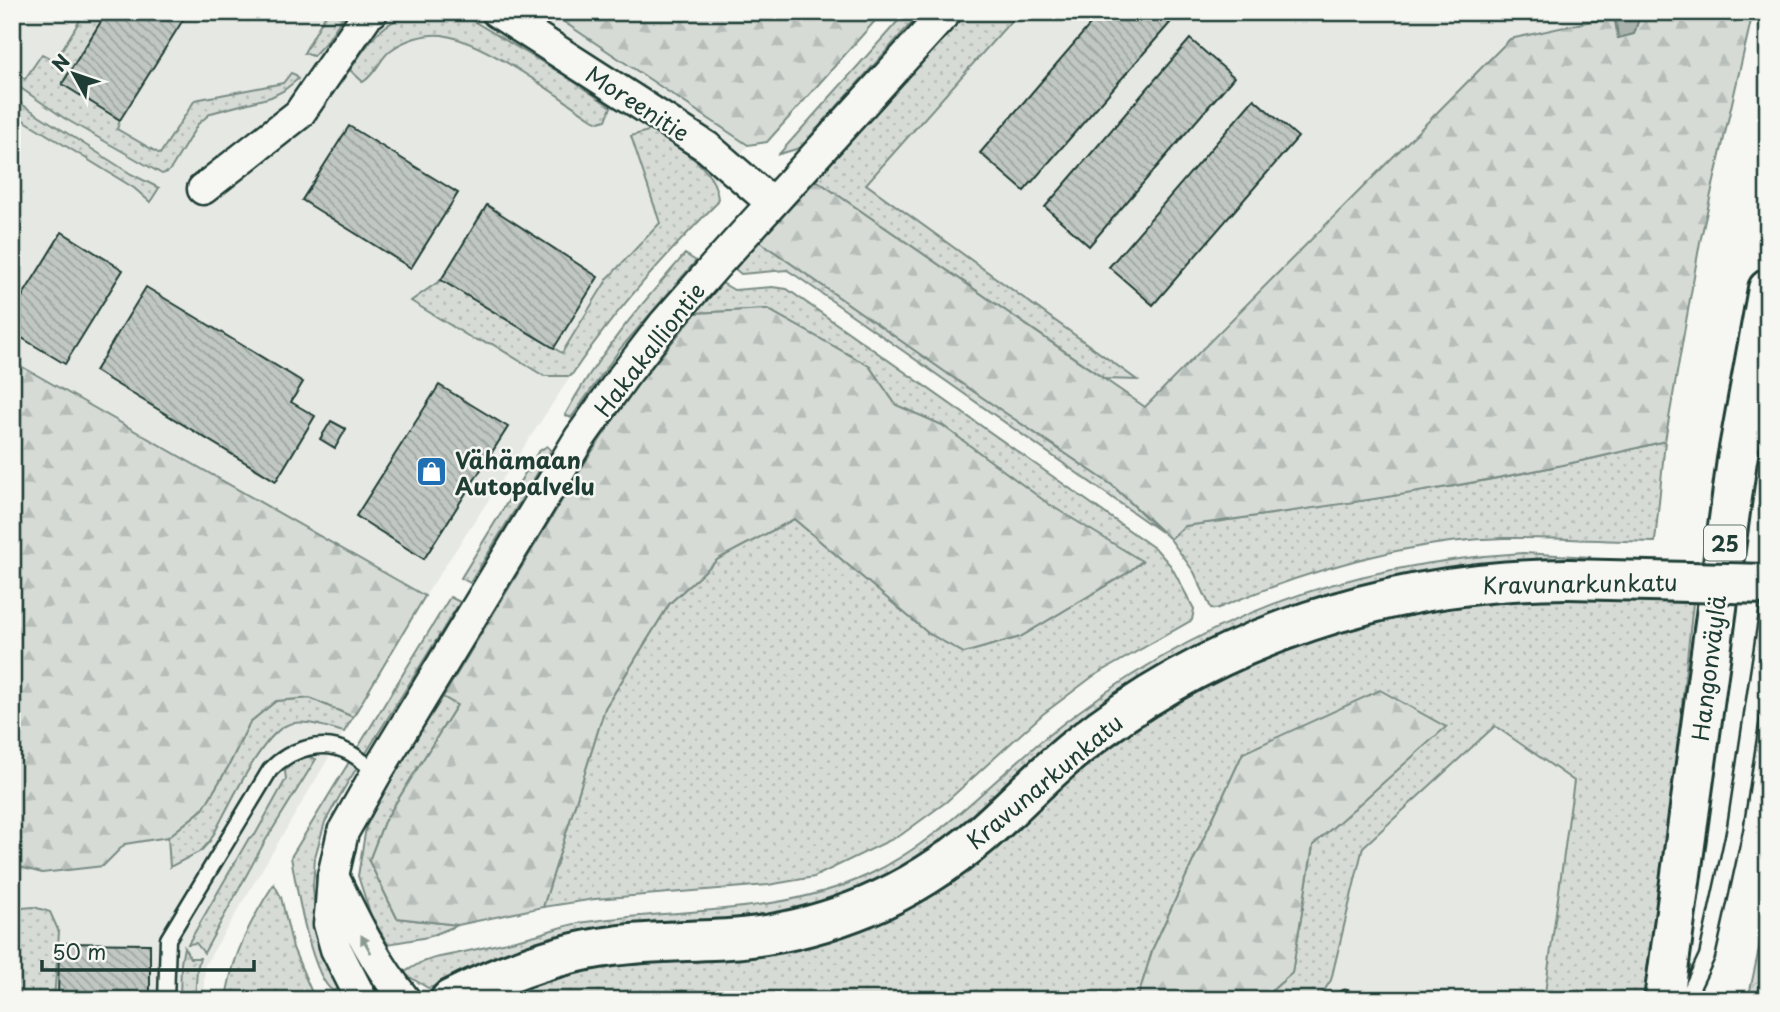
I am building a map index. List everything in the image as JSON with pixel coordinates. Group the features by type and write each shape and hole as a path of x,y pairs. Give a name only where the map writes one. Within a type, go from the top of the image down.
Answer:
{"main road":[{"name":"Hangonväylä","path":"1664,1000 1737,460 1768,289"},
{"name":"Kravunarkunkatu","path":"450,1000 482,983 564,954 614,946 743,938 786,931 868,905 951,859 1076,747 1116,717 1198,669 1305,622 1398,597 1482,583 1569,579 1768,584"},
{"name":"Hangonväylä","path":"1685,1000 1692,798"}],"street":[{"path":"203,189 299,114 367,15 372,12"},
{"name":"Moreenitie","path":"496,12 707,147 772,203"},
{"name":"Hakakalliontie","path":"362,1000 336,949 329,924 333,876 343,832 377,772 579,439 623,377 664,324 946,12"},
{"path":"333,876 363,939 405,1000"}],"lane":[{"path":"1685,1000 1707,956 1735,828 1768,608"},
{"path":"166,1000 168,939 270,769 292,752 323,747 349,752 377,772"}],"shaded area":[{"path":"32,12 549,12 748,145 598,335 425,596 12,361 12,38"},
{"path":"970,12 1635,12 1510,39 1145,407 816,180"},
{"path":"169,638 353,717 205,965 203,1000 12,1000 12,817"},
{"path":"1495,726 1574,781 1544,1000 1318,1000 1331,980 1363,847"}],"green space":[{"path":"85,12 107,12 62,84 120,120 117,129 160,154 195,100 283,83 291,73 298,79 271,97 211,113 198,124 168,172 162,174 64,118 12,82 12,69 25,79 42,54 55,61"},
{"path":"327,12 346,12 327,41 313,56 304,53"},
{"path":"418,12 452,12 463,15 564,75 611,107 606,120 599,122 592,119 499,58 442,35 422,36 396,46 363,82 350,70 385,26"},
{"path":"549,12 883,12 767,142 748,145"},
{"path":"906,12 921,12 800,148 779,154"},
{"path":"967,12 1019,12 866,184 1137,380 1105,379 816,180"},
{"path":"1641,12 1753,12 1700,242 1665,441 1486,480 1185,526 1170,539 1112,485 759,241 816,180 1145,407 1510,39 1614,16 1618,38 1634,34"},
{"path":"12,98 131,174 159,188 150,202 134,188 12,113"},
{"path":"651,130 703,168 711,178 718,202 640,285 604,329 571,376 544,376 492,344 473,339 411,301 441,280 562,353 608,278 660,223 631,136"},
{"path":"759,241 1112,485 1161,532 787,270 741,274 735,269"},
{"path":"685,254 696,261 620,349 571,418 565,415 605,351"},
{"path":"722,283 734,290 772,287 787,289 1157,550 1171,566 1194,609 1192,620 1092,677 1043,714 946,802 901,835 814,877 768,885 595,899 543,907 605,708 670,603 718,559 794,519 928,633 964,653 1020,637 1142,562 1050,506 942,425 896,405 869,366 767,309 696,313"},
{"path":"767,309 869,366 896,405 942,425 1050,505 1142,561 1127,573 1020,637 964,653 928,633 794,519 718,559 670,603 605,708 543,907 458,925 397,918 369,861 384,822 457,705 443,697 587,459 637,385 696,313"},
{"path":"12,361 425,596 353,717 310,698 276,701 250,722 203,809 168,837 125,844 103,866 42,873 12,865"},
{"path":"1665,441 1655,542 1505,538 1431,545 1394,551 1321,570 1216,609 1211,608 1194,572 1170,539 1185,526 1486,480"},
{"path":"547,446 551,451 470,583 461,578 538,452"},
{"path":"1523,553 1590,557 1589,563 1482,566 1402,576 1340,593 893,875 841,897 788,913 746,919 637,926 428,988 403,973 435,958 579,923 729,909 800,898 834,888 868,875 918,846 964,810 1051,733 1105,693 1159,658 1215,629 1272,604 1331,585 1456,559"},
{"path":"1534,595 1693,603 1650,1000 1544,1000 1574,781 1495,726 1363,847 1331,980 1318,1000 1261,1000 1292,973 1313,845 1445,727 1243,753 1153,948 1137,1000 489,1000 551,975 630,959 750,951 1057,783 1190,689 1254,659 1382,615"},
{"path":"450,597 460,602 325,822 315,857 313,887 316,924 340,988 333,991 325,982 311,950 291,857"},
{"path":"1380,690 1446,727 1313,845 1292,973 1261,1000 1137,1000 1153,948 1243,753"},
{"path":"443,697 457,705 384,822 369,861 397,918 458,925 428,937 388,944 371,916 358,876 366,827 386,786"},
{"path":"310,698 353,717 344,732 314,724 285,726 264,746 254,761 210,841 201,851 170,867 168,837 203,809 250,722 276,701"},
{"path":"305,756 316,759 264,843 204,953 196,943 188,944 249,838 255,835 286,779 285,771"},
{"path":"274,884 281,897 293,948 315,1000 226,1000 232,969 243,939"},
{"path":"34,907 50,912 59,932 54,1000 12,1000 12,915 22,908"},
{"path":"1768,907 1768,1000 1748,1000"},
{"path":"184,947 190,958 200,958 195,1000 180,1000"}],"water":[{"path":"1615,12 1641,12 1634,34 1618,38"}],"building":[{"path":"107,12 188,12 120,120 62,84"},
{"path":"1101,12 1157,12 1170,23 1024,191 980,153"},
{"path":"1190,39 1234,77 1089,246 1045,207"},
{"path":"1254,99 1298,137 1153,305 1109,267"},
{"path":"349,126 458,193 411,268 302,200"},
{"path":"487,205 598,277 554,348 441,280"},
{"path":"62,232 123,270 65,364 12,332 12,313"},
{"path":"146,287 303,382 291,402 315,416 276,481 95,371"},
{"name":"Vähämaan Autopalvelu","path":"439,385 508,427 424,559 356,516"},
{"path":"331,421 346,429 335,448 320,439"},
{"path":"59,943 150,944 150,1000 58,1000"}],"place":[{"name":"Vähämaan Autopalvelu","path":"432,472"}]}
